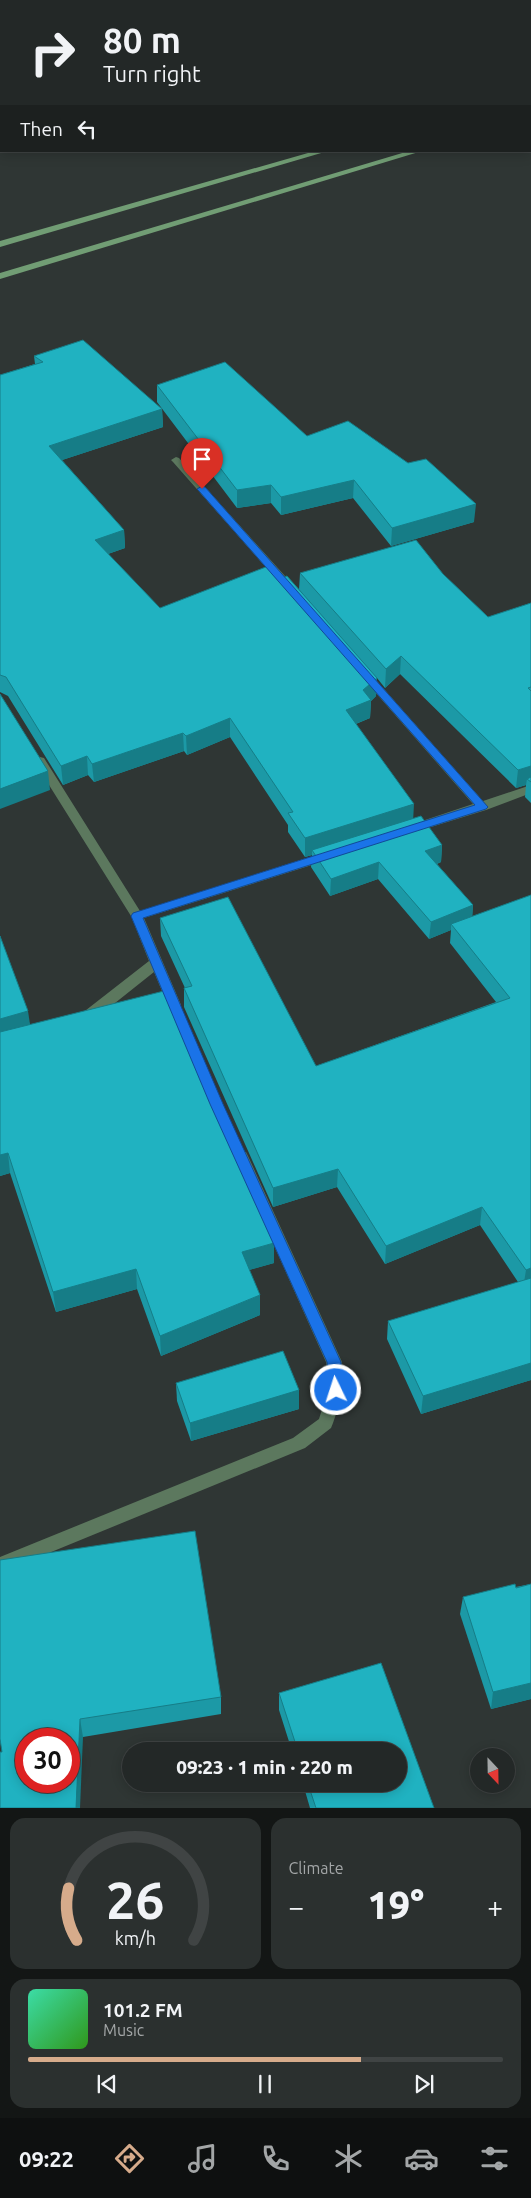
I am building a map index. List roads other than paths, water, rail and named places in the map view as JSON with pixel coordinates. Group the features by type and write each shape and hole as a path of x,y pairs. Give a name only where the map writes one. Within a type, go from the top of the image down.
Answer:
{"main road":[{"path":"0,244 321,152"},
{"path":"0,276 415,152"}],"street":[{"path":"176,460 287,585"},
{"path":"359,666 482,807"},
{"path":"32,748 137,916 179,1016"},
{"path":"398,833 482,807 531,789"},
{"path":"137,916 342,851"},
{"path":"77,1020 100,1008 156,963"},
{"path":"0,1565 298,1443 326,1423 336,1390 334,1362 233,1139"}]}
